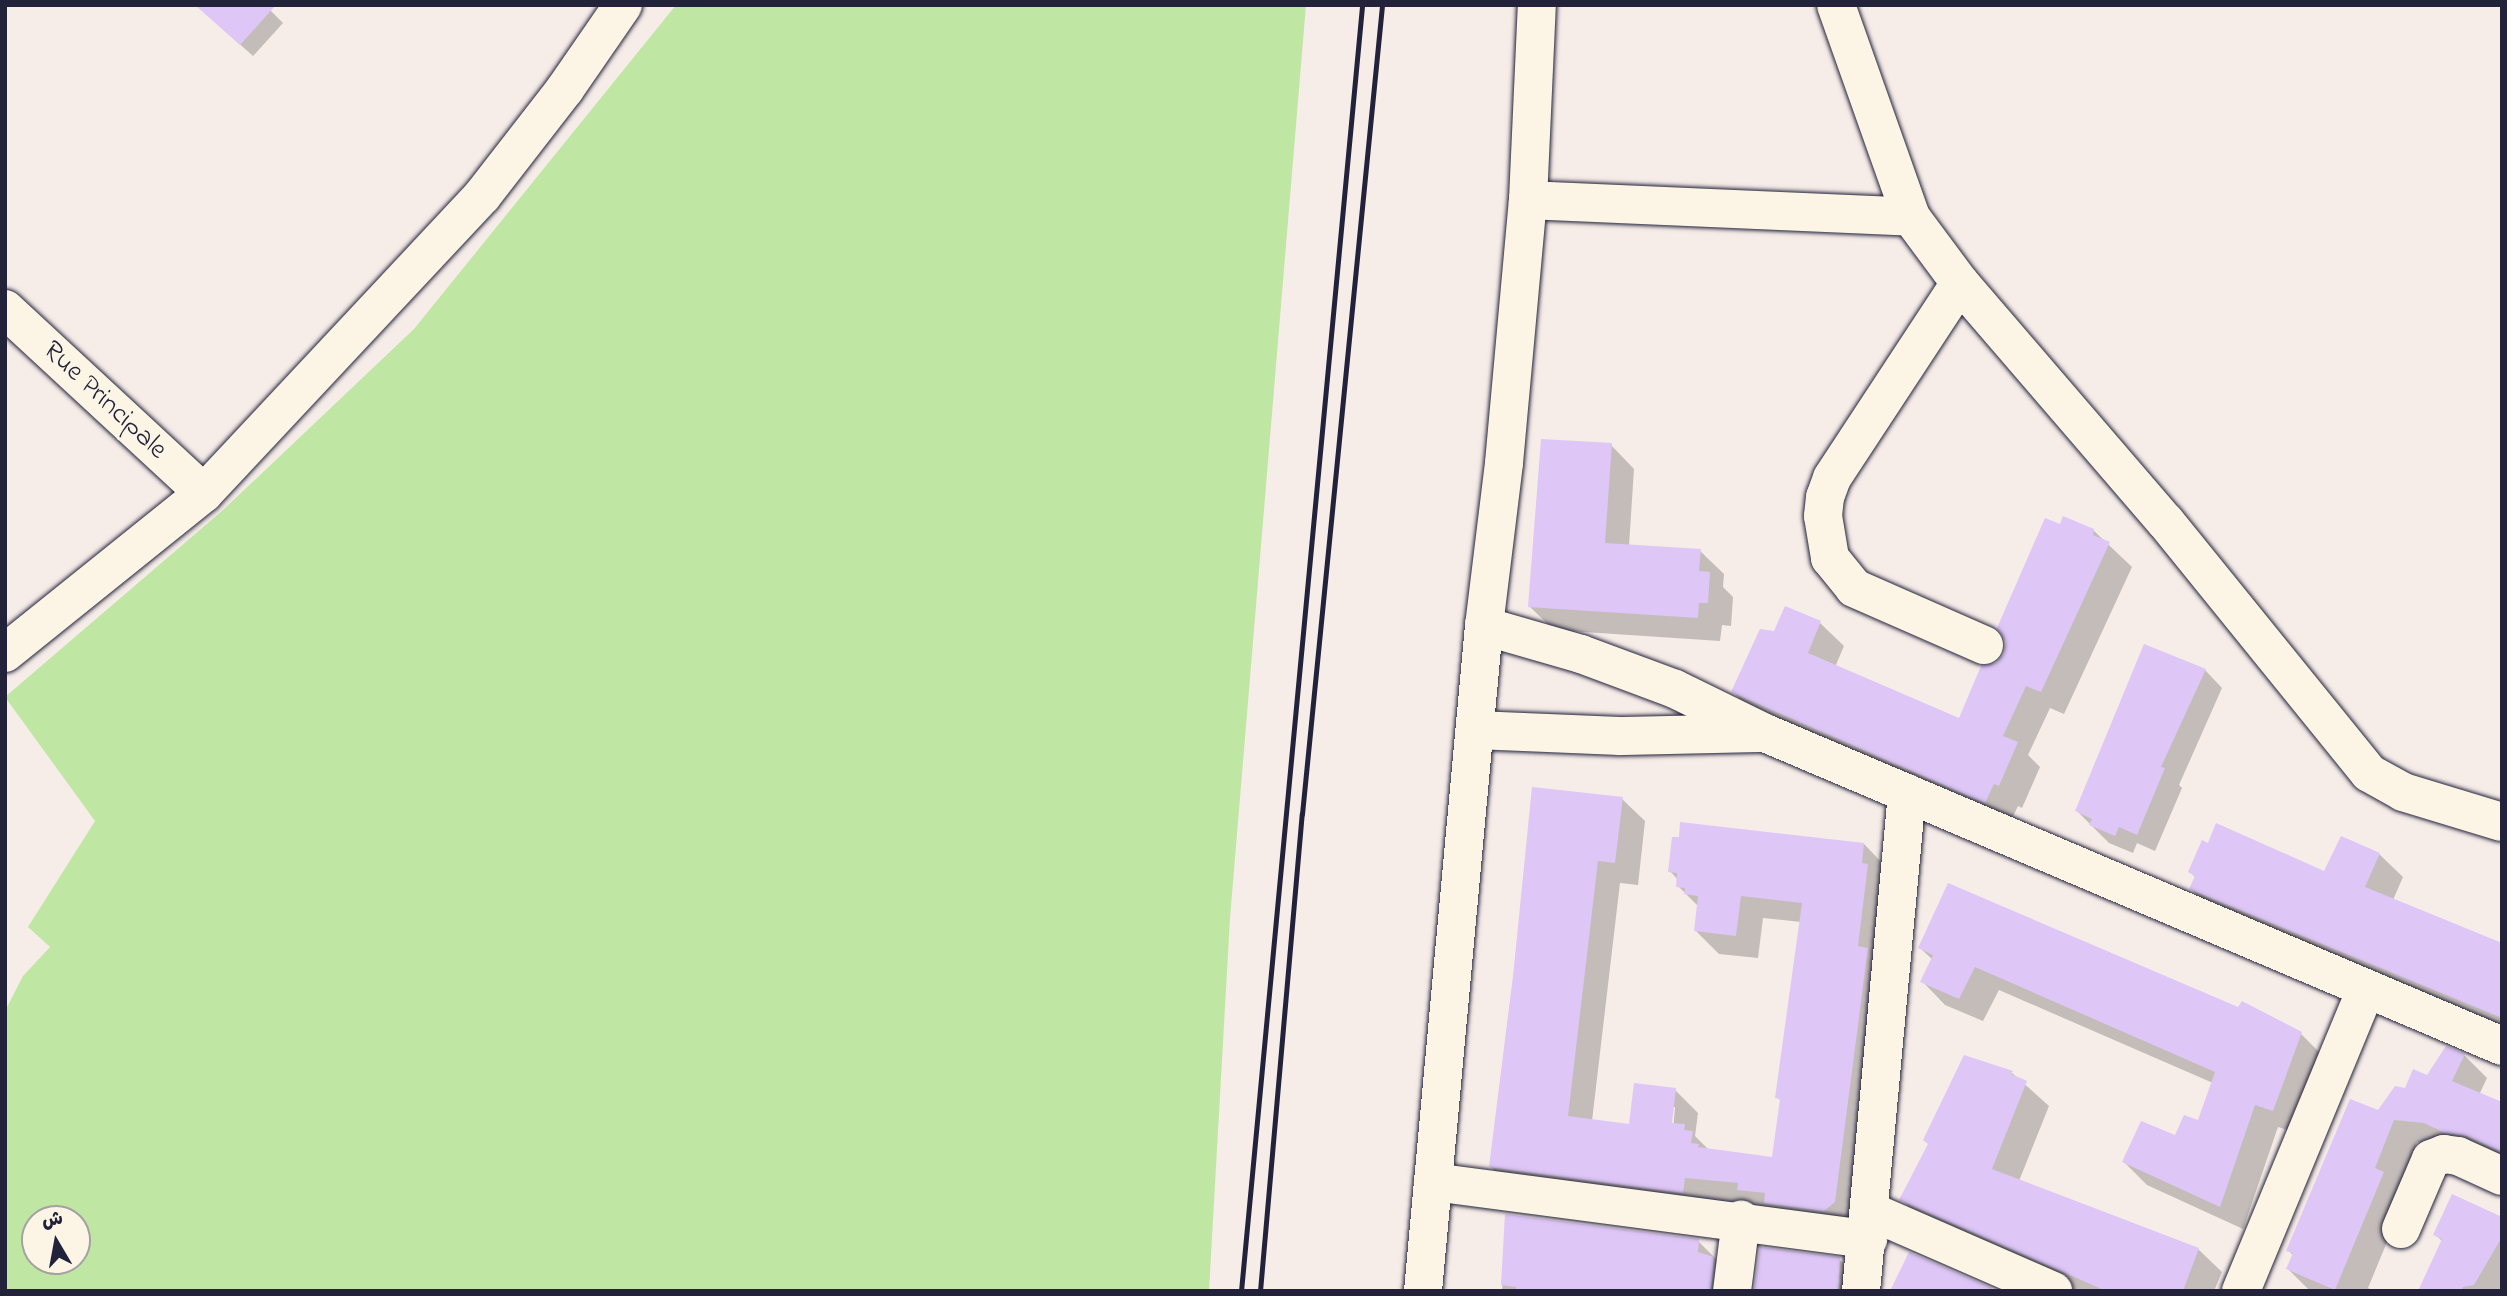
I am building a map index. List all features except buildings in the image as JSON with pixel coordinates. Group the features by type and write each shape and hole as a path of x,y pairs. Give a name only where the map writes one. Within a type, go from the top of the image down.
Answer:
{"street":[{"path":"5,653 204,493 482,195 565,89 623,5"},
{"path":"1423,1291 1484,626 1504,463 1528,200 1537,5"},
{"path":"1836,5 1911,217 1960,283 2165,521 2369,773 2403,792 2502,822"},
{"path":"1528,200 1911,217"},
{"path":"1960,283 1832,478 1825,497 1823,516 1830,558 1854,588 1984,645"},
{"name":"Rue Principale","path":"5,309 204,493"},
{"path":"1484,626 1628,671 1765,733 2502,1046"},
{"path":"1475,730 1620,736 1765,733"},
{"path":"1861,1291 1907,793"},
{"path":"2241,1291 2366,989"},
{"path":"2401,1229 2431,1159 2444,1154 2458,1156 2502,1176"},
{"path":"1433,1182 1741,1220 1869,1225 2053,1291"},
{"path":"1732,1291 1741,1220"}],"green space":[{"path":"676,5 1306,5 1230,918 1209,1291 5,1291 5,1011 23,976 50,947 28,927 95,821 5,697 222,511 414,329"}],"railway":[{"path":"1241,1291 1362,5"},
{"path":"1260,1291 1302,814 1382,5"}]}
